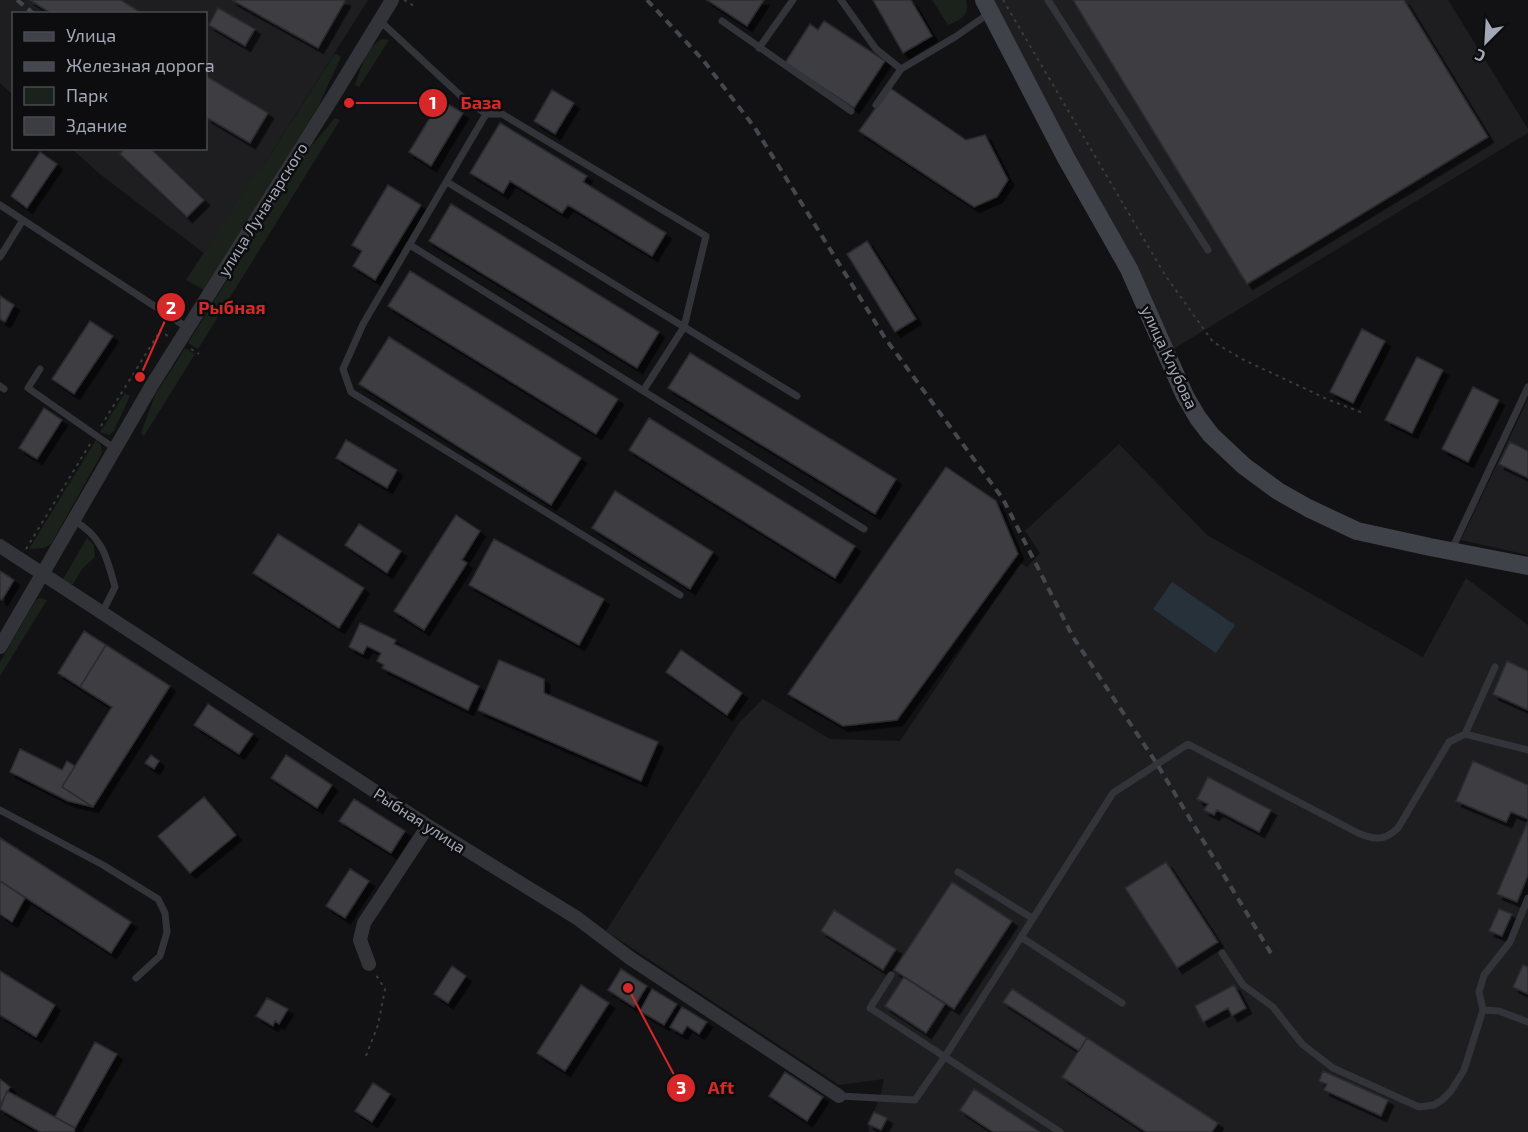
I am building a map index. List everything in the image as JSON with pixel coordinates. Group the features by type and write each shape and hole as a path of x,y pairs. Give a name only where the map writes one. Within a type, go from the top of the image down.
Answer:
{"main road":[{"name":"улица Клубова","path":"992,4 1066,158 1129,269 1185,396 1197,418 1211,435 1244,466 1278,491 1357,531 1528,566"}],"street":[{"name":"улица Луначарского","path":"0,647 114,448 392,0"},
{"name":"Рыбная улица","path":"0,546 428,825 577,918 630,958 839,1096"},
{"path":"369,964 360,940 364,923 428,825"}],"lane":[{"path":"759,48 793,0"},
{"path":"841,0 876,49 901,69"},
{"path":"1048,0 1208,250"},
{"path":"876,105 901,69 955,37 992,4"},
{"path":"379,20 461,96 486,114 502,114 706,236 684,327 643,391"},
{"path":"722,21 851,111"},
{"path":"486,114 363,324 343,369 351,392 680,595"},
{"path":"447,182 797,396"},
{"path":"0,205 188,328"},
{"path":"0,256 23,220"},
{"path":"410,245 864,529"},
{"path":"40,369 28,388 114,448"},
{"path":"1451,551 1528,387"},
{"path":"74,520 89,528 102,547 110,566 116,587 102,613"},
{"path":"839,1096 915,1100 1113,793 1188,744 1358,833 1370,838 1381,839 1391,836 1449,742 1465,734 1495,667"},
{"path":"1465,734 1528,750"},
{"path":"0,810 103,865 158,899 165,913 167,932 160,956 136,978"},
{"path":"958,872 1032,918"},
{"path":"1222,953 1243,985 1273,1007 1302,1044 1333,1068 1419,1107 1434,1105 1451,1090 1464,1070 1484,1010 1479,992 1484,975 1510,942 1528,898"},
{"path":"1021,937 1122,1003"},
{"path":"891,975 870,1008 1060,1132"},
{"path":"1484,1010 1499,1011 1528,1022"}],"path":[{"path":"404,0 414,6"},
{"path":"992,4 1165,275 1213,342 1244,360 1362,413"},
{"path":"19,558 169,315"},
{"path":"160,331 173,339"},
{"path":"186,346 199,354"},
{"path":"366,1056 378,1025 385,989 369,964"}],"shaded area":[{"path":"0,0 368,0 262,168 258,170 204,253 101,175 73,150 207,150 207,12 12,12 12,94 0,83"},
{"path":"992,0 1448,0 1528,129 1528,133 1170,351"},
{"path":"1528,399 1528,555 1461,540"},
{"path":"1119,444 1207,535 1423,657 1466,578 1528,625 1528,1132 869,1132 868,1124 880,1098 884,1079 839,1085 606,931 739,723 763,699 830,739 900,741 1020,563 1027,567 1040,553 1025,531"},
{"path":"1172,582 1235,625 1216,653 1153,609"}],"green space":[{"path":"932,0 966,0 966,13 948,25"},
{"path":"383,39 389,40 359,87 355,85 368,52"},
{"path":"335,53 341,57 318,107 204,290 186,280 258,169 262,168"},
{"path":"335,118 340,120 198,349 188,343 307,151"},
{"path":"185,348 195,354 144,436 141,433 155,395"},
{"path":"125,393 130,396 114,431 109,435 100,432"},
{"path":"96,440 101,445 102,453 51,544 44,548 29,549"},
{"path":"87,538 94,545 95,557 82,569 73,584 68,584 63,579"},
{"path":"40,598 47,600 0,676 0,662 36,600"}],"building":[{"path":"30,0 121,0 140,12 49,12"},
{"path":"232,0 344,0 345,1 318,48"},
{"path":"707,0 764,0 747,26"},
{"path":"873,0 911,0 932,36 903,53"},
{"path":"1073,0 1404,0 1488,137 1247,284"},
{"path":"218,8 255,29 245,46 209,25"},
{"path":"824,21 885,61 854,108 785,63 810,24 818,30"},
{"path":"207,77 268,113 250,143 207,118"},
{"path":"890,88 966,140 985,135 1008,180 997,197 974,207 859,131"},
{"path":"552,90 574,103 555,134 534,121"},
{"path":"441,100 463,113 431,166 409,152"},
{"path":"500,123 587,176 583,182 666,233 652,256 568,205 562,213 510,181 503,193 470,173"},
{"path":"123,150 152,150 204,200 187,217 120,154"},
{"path":"40,152 57,164 27,208 11,196"},
{"path":"388,185 421,205 375,280 353,266 362,251 352,245"},
{"path":"451,204 659,332 637,368 429,241"},
{"path":"867,241 916,319 895,332 847,254"},
{"path":"410,271 618,399 596,434 388,306"},
{"path":"0,296 14,305 5,322 0,319"},
{"path":"90,321 113,336 74,394 52,379"},
{"path":"1362,329 1385,341 1353,403 1330,392"},
{"path":"389,337 581,458 551,505 359,384"},
{"path":"690,353 896,479 875,514 668,388"},
{"path":"1417,357 1443,370 1412,433 1385,420"},
{"path":"1473,387 1499,400 1468,462 1442,449"},
{"path":"44,408 62,420 37,459 19,448"},
{"path":"649,418 855,546 835,578 629,450"},
{"path":"346,440 397,470 387,488 336,458"},
{"path":"1510,442 1528,451 1528,478 1499,464"},
{"path":"946,467 996,501 1018,554 897,720 843,726 788,694"},
{"path":"615,491 713,552 690,589 592,528"},
{"path":"456,515 480,531 462,560 467,563 424,630 394,611"},
{"path":"359,524 401,551 387,573 345,545"},
{"path":"278,534 364,588 339,628 253,573"},
{"path":"494,539 604,599 579,645 469,585"},
{"path":"0,571 14,580 2,600 0,599"},
{"path":"360,623 396,640 394,644 479,686 468,710 382,668 384,665 377,661 381,653 367,646 363,654 349,647"},
{"path":"84,631 106,645 80,687 58,673"},
{"path":"106,645 170,686 93,807 62,787 112,707 80,687"},
{"path":"681,650 742,693 727,715 666,672"},
{"path":"499,660 544,679 544,693 658,742 641,781 478,710"},
{"path":"1507,661 1528,671 1528,710 1493,694"},
{"path":"208,704 253,734 239,754 194,725"},
{"path":"20,749 62,770 67,761 75,766 62,787 93,807 68,801 10,772"},
{"path":"151,755 159,761 154,769 145,763"},
{"path":"286,755 332,785 317,808 271,778"},
{"path":"1473,761 1528,785 1528,819 1511,812 1506,822 1456,801"},
{"path":"1208,777 1271,810 1259,832 1217,810 1214,815 1204,810 1208,804 1197,799"},
{"path":"204,797 236,835 190,873 158,836"},
{"path":"354,799 405,831 391,853 339,821"},
{"path":"1528,821 1528,875 1517,902 1497,894"},
{"path":"0,838 131,922 111,953 0,881"},
{"path":"1166,862 1218,942 1177,968 1125,888"},
{"path":"350,869 369,881 345,918 326,906"},
{"path":"0,881 25,898 12,922 0,914"},
{"path":"952,882 1012,921 954,1009 894,970"},
{"path":"1499,909 1512,914 1502,936 1489,931"},
{"path":"834,910 896,949 883,970 821,931"},
{"path":"1523,965 1528,967 1528,994 1513,987"},
{"path":"452,966 466,976 448,1003 434,994"},
{"path":"621,969 647,986 634,1007 608,990"},
{"path":"0,971 55,1005 36,1037 0,1015"},
{"path":"904,977 945,1004 926,1033 885,1006"},
{"path":"581,985 609,1003 565,1071 537,1053"},
{"path":"1234,985 1246,1008 1232,1016 1228,1008 1203,1022 1195,1006"},
{"path":"652,989 677,1004 664,1025 640,1011"},
{"path":"1012,989 1087,1038 1079,1051 1003,1002"},
{"path":"267,998 288,1009 279,1024 275,1021 273,1026 256,1016"},
{"path":"682,1007 707,1022 699,1034 687,1026 682,1034 670,1027"},
{"path":"1087,1038 1218,1123 1212,1132 1146,1132 1062,1077"},
{"path":"95,1042 117,1054 75,1128 55,1117"},
{"path":"1323,1071 1388,1100 1381,1116 1324,1090 1327,1084 1319,1081"},
{"path":"785,1072 823,1097 807,1121 769,1096"},
{"path":"0,1079 10,1087 0,1105"},
{"path":"373,1083 390,1094 372,1122 355,1111"},
{"path":"974,1089 1040,1132 993,1132 960,1110"},
{"path":"7,1091 75,1128 74,1132 40,1132 0,1109"},
{"path":"874,1112 887,1118 881,1130 868,1124"}],"railway":[{"path":"17,0 32,12"},
{"path":"647,0 703,60 755,128 885,338 1003,499 1073,637 1157,764 1272,955"}],"place":[{"name":"База","path":"349,103"},
{"name":"Рыбная","path":"140,377"},
{"name":"Aft","path":"628,988"}]}
